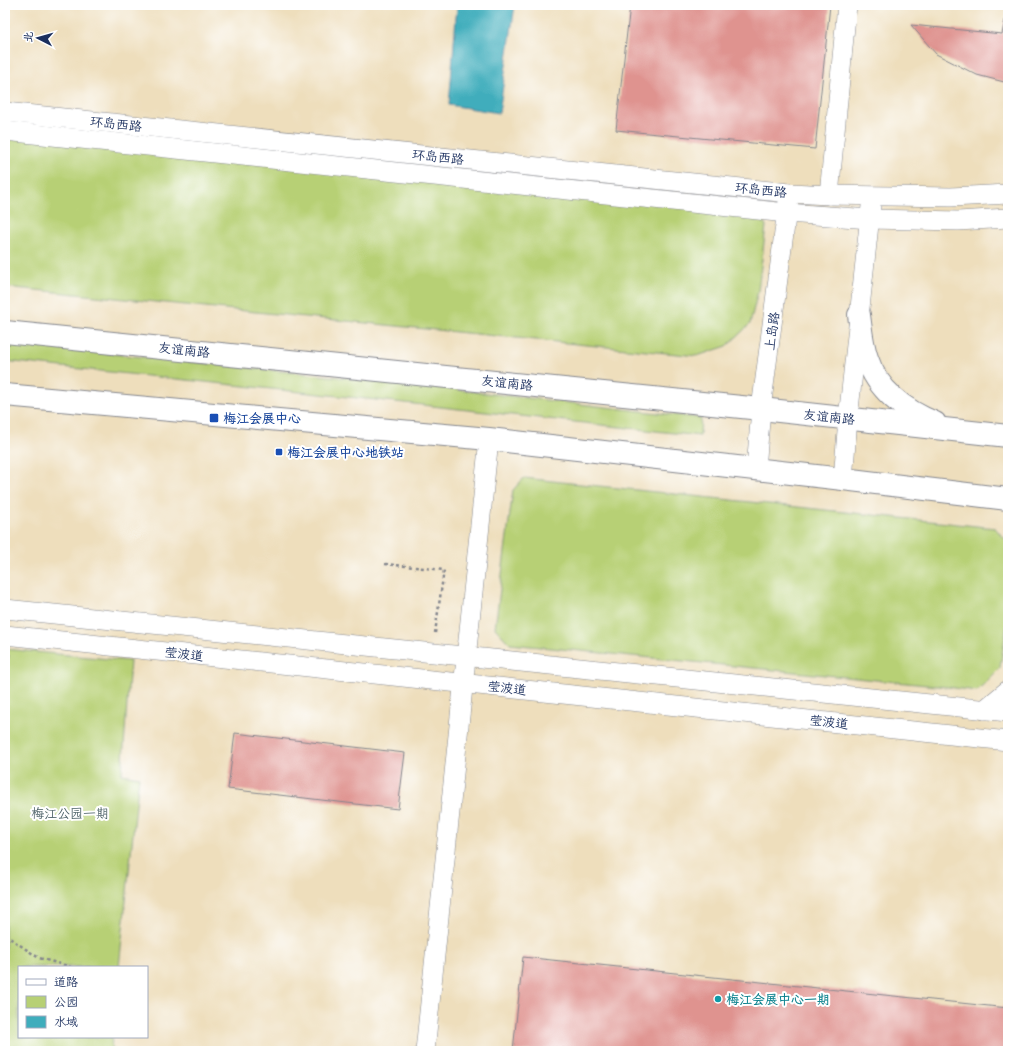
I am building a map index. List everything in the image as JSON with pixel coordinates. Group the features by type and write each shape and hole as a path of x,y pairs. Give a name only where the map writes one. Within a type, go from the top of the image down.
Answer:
{"main road":[{"path":"859,315 867,358 874,374 884,389 895,400 911,411 925,419 953,430"},
{"name":"友谊南路","path":"5,332 761,409 1008,436"},
{"path":"5,395 489,439 1008,499"}],"street":[{"path":"829,195 847,5"},
{"name":"环岛西路","path":"5,112 790,193 952,197 1008,194"},
{"name":"环岛西路","path":"5,131 787,213 870,219 958,221 1008,218"},
{"name":"上岛路","path":"756,469 761,409 790,193"},
{"path":"842,479 872,195"},
{"path":"425,1051 489,439"},
{"name":"莹波道","path":"5,610 1008,712"},
{"name":"莹波道","path":"5,635 1008,741"},
{"path":"984,710 1008,690"}],"path":[{"path":"385,564 444,570 432,653"},
{"path":"5,935 39,958 67,966"}],"green space":[{"path":"5,131 760,211 766,226 758,291 750,324 727,346 697,356 5,287"},
{"path":"5,343 407,384 701,418 700,436 5,361"},
{"path":"524,478 995,528 1008,542 1008,619 1000,668 977,691 510,644 495,628 513,490"},
{"name":"梅江公园一期","path":"5,649 130,661 122,774 139,777 119,966 18,966 18,1038 112,1038 111,1051 5,1051"}],"water":[{"path":"457,5 515,5 499,113 449,105"}],"building":[{"path":"630,5 830,5 815,149 616,130"},
{"path":"1005,20 1008,20 1008,83 977,75 936,54 911,25 1002,34"},
{"path":"235,733 405,753 398,809 228,789"},
{"name":"梅江会展中心一期","path":"523,957 1008,1008 1008,1051 513,1051"}],"place":[{"name":"梅江会展中心","path":"214,418"},
{"name":"梅江会展中心地铁站","path":"279,452"},
{"name":"梅江会展中心一期","path":"718,999"}]}
